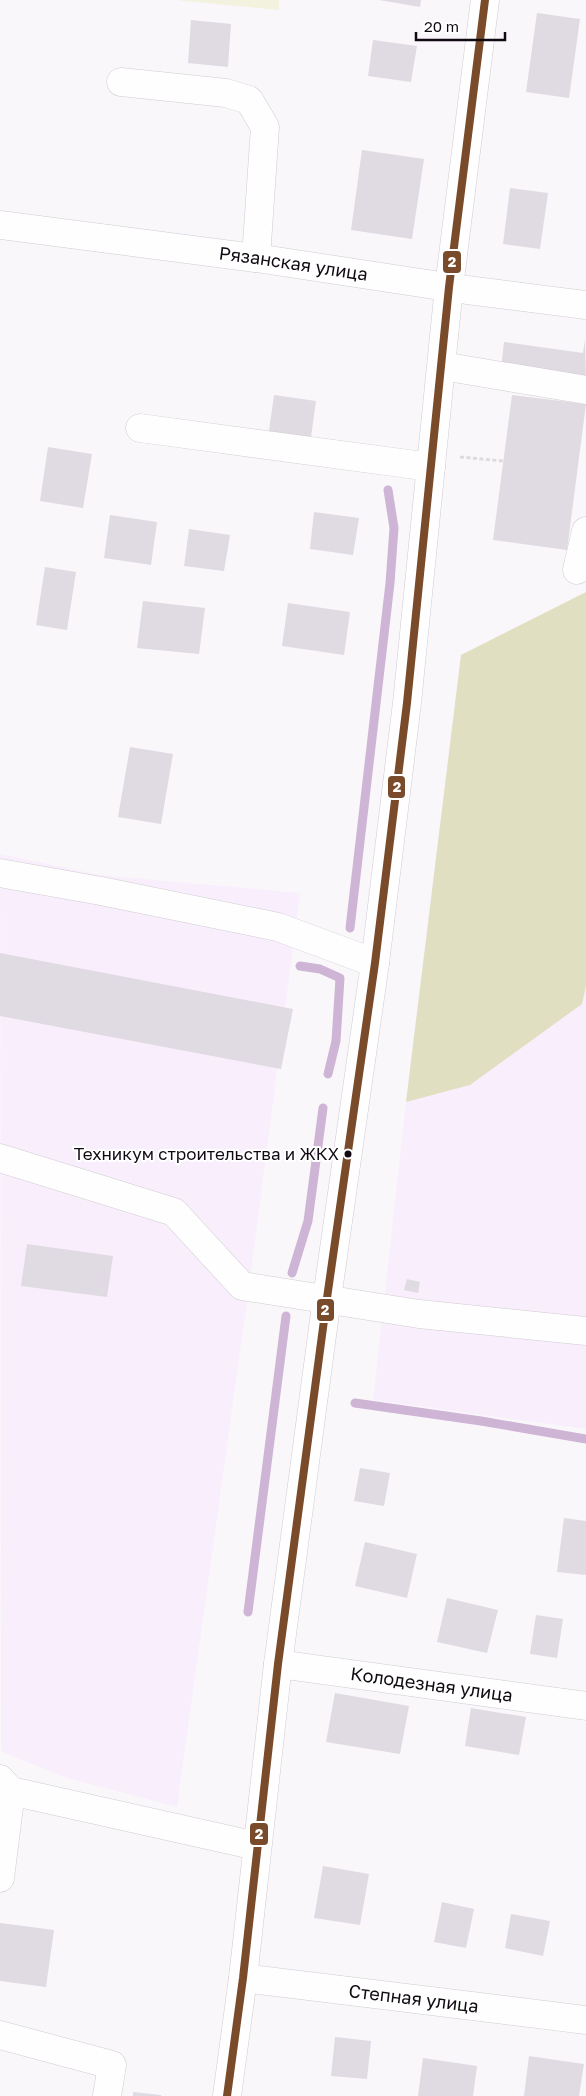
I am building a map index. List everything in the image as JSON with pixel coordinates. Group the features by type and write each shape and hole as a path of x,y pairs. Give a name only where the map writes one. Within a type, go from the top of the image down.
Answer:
{"street":[{"path":"227,2096 243,1978 278,1664 327,1298 376,963 408,693 449,287 485,0"},
{"path":"121,82 226,93 249,100 265,127 256,258"},
{"name":"Рязанская улица","path":"0,225 256,258 586,305"},
{"path":"442,366 586,390"},
{"path":"140,428 432,460"},
{"path":"577,570 586,531"},
{"path":"0,873 101,891 278,927 376,963"},
{"path":"0,1158 174,1212 242,1286 419,1314 586,1331"},
{"name":"Колодезная улица","path":"278,1664 586,1706"},
{"path":"0,1878 6,1785 258,1846"},
{"name":"Степная улица","path":"243,1978 586,2020"},
{"path":"0,2035 112,2065 107,2096"}],"path":[{"path":"432,460 503,461"}],"shaded area":[{"path":"461,655 586,665 586,1429 373,1400 406,1101"},
{"path":"0,854 100,875 300,893 250,1280 177,1807 63,1777 1,1751"}],"green space":[{"path":"175,0 279,0 279,10"},
{"path":"586,592 586,986 582,1004 470,1085 406,1102 461,655"}],"building":[{"path":"379,0 421,0 420,7"},
{"path":"537,13 580,19 569,98 526,92"},
{"path":"191,20 231,24 228,67 188,63"},
{"path":"373,40 417,46 411,82 368,76"},
{"path":"362,150 424,159 412,239 351,230"},
{"path":"510,188 548,193 540,249 503,244"},
{"path":"585,339 586,380 501,368 504,342 583,353"},
{"path":"274,395 316,401 310,444 268,438"},
{"path":"512,395 586,404 567,550 493,540"},
{"path":"48,447 92,454 83,508 40,501"},
{"path":"314,512 359,518 353,555 310,549"},
{"path":"110,515 157,522 151,565 104,558"},
{"path":"189,529 230,535 224,571 184,566"},
{"path":"45,567 76,572 67,630 36,625"},
{"path":"143,601 205,608 199,654 137,648"},
{"path":"288,603 350,612 344,655 282,646"},
{"path":"130,747 173,754 161,824 118,817"},
{"path":"0,953 293,1009 281,1069 0,1016"},
{"path":"27,1244 113,1256 107,1297 21,1286"},
{"path":"407,1279 420,1282 418,1293 404,1290"},
{"path":"360,1468 390,1473 384,1506 354,1501"},
{"path":"564,1518 586,1521 586,1575 557,1572"},
{"path":"365,1542 417,1554 407,1598 355,1586"},
{"path":"447,1598 498,1610 487,1653 437,1642"},
{"path":"536,1615 563,1619 557,1658 530,1654"},
{"path":"335,1693 409,1706 400,1754 326,1742"},
{"path":"471,1708 526,1717 519,1755 465,1746"},
{"path":"323,1866 369,1874 360,1925 314,1918"},
{"path":"442,1902 474,1909 466,1948 434,1942"},
{"path":"511,1914 550,1921 543,1956 505,1948"},
{"path":"0,1923 54,1930 46,1987 0,1981"},
{"path":"335,2037 371,2041 367,2079 331,2076"},
{"path":"529,2056 584,2064 579,2096 524,2096"},
{"path":"423,2058 477,2066 473,2096 418,2096"},
{"path":"133,2092 161,2095 161,2096 133,2096"}],"waterway":[{"path":"350,928 390,583 394,528 388,490"},
{"path":"300,966 320,969 340,978 336,1041 328,1074"},
{"path":"292,1273 308,1221 323,1108"},
{"path":"248,1612 286,1316"},
{"path":"355,1403 481,1421 586,1439"}],"transit line":[{"name":"2","path":"227,2096 243,1978 278,1664 327,1298 375,963 407,703 449,287 485,0"}],"place":[{"name":"Техникум строительства и ЖКХ","path":"348,1154"}]}
